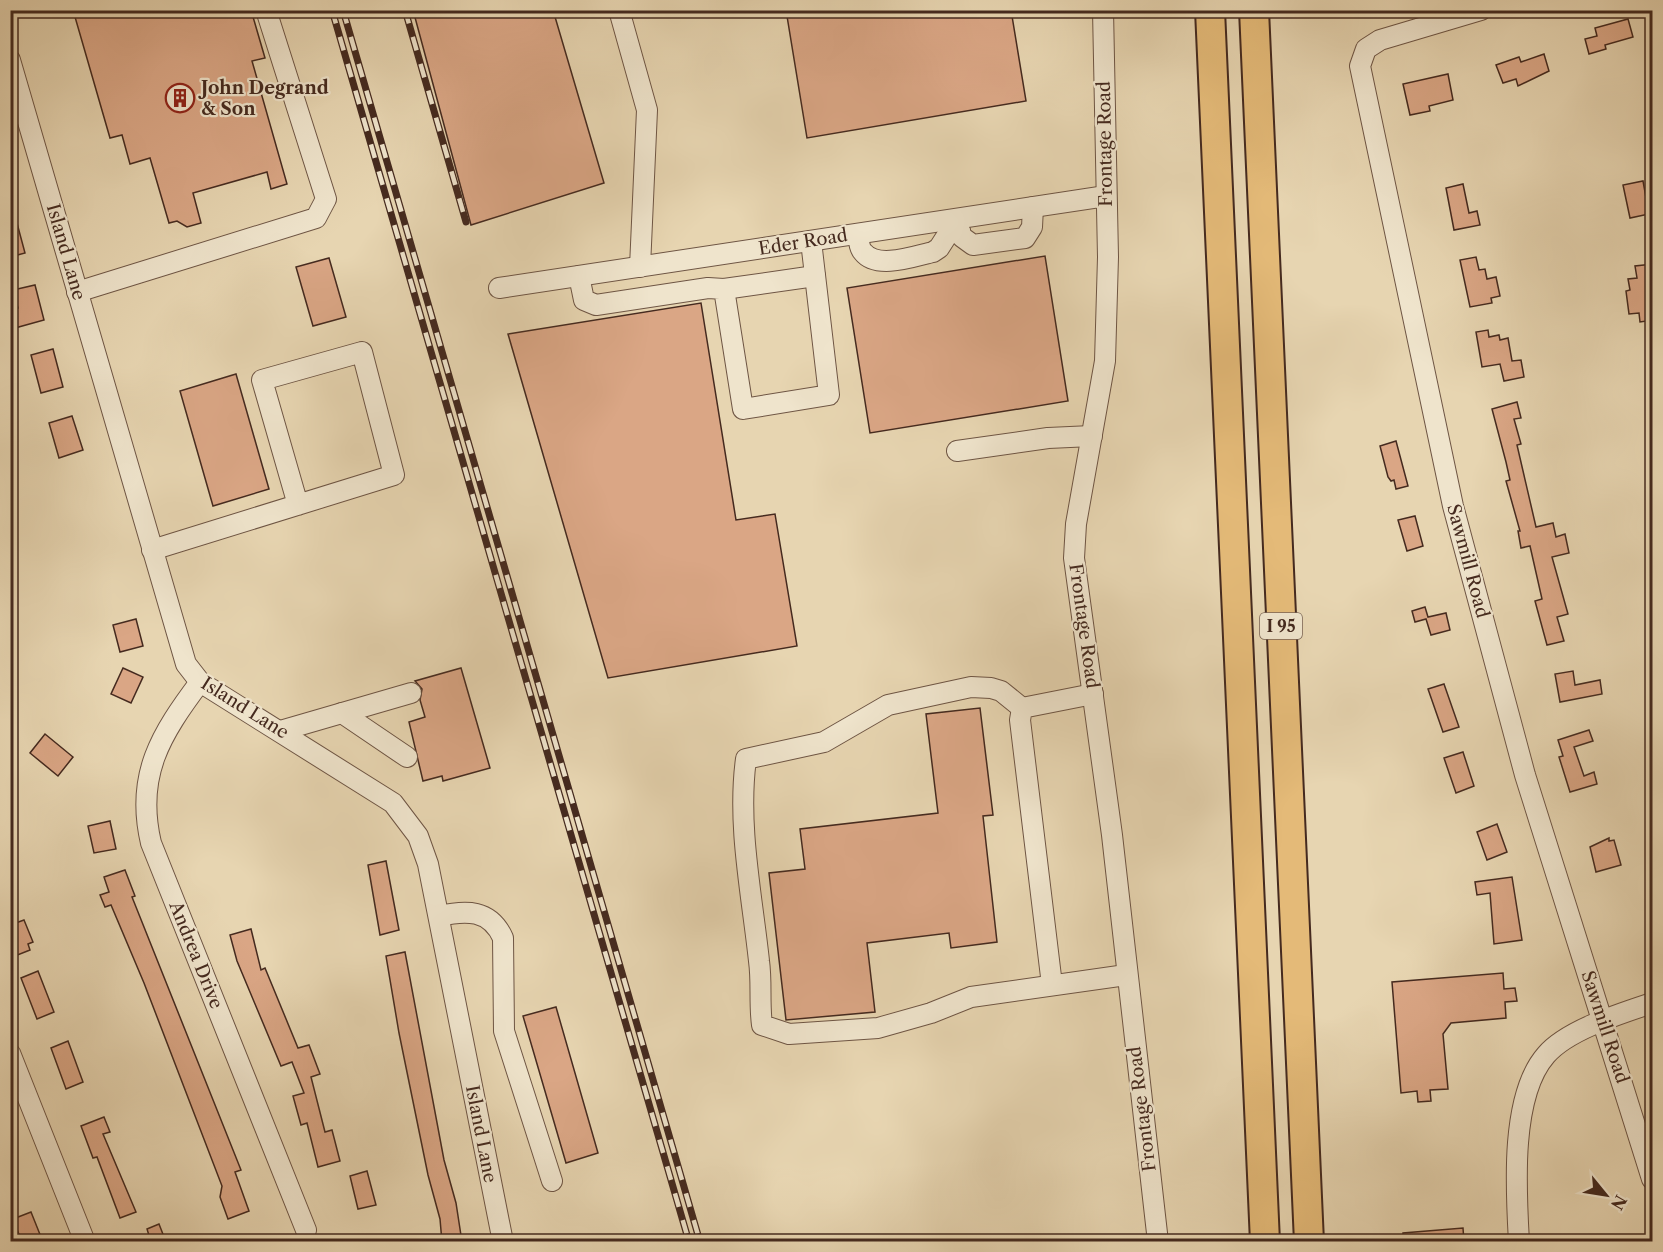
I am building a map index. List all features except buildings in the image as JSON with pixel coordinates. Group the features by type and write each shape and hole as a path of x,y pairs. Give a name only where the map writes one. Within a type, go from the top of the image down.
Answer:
{"highway":[{"name":"I 95","path":"1210,10 1264,1242"},
{"name":"I 95","path":"1254,10 1309,1242"}],"street":[{"path":"77,292 316,218 326,199 266,10"},
{"path":"619,10 647,110 640,267"},
{"name":"Frontage Road","path":"1103,10 1108,257 1106,361 1076,524 1074,558 1112,835 1126,975 1158,1242"},
{"name":"Sawmill Road","path":"1480,10 1380,40 1366,49 1360,66 1453,506 1525,775 1653,1179"},
{"name":"Island Lane","path":"10,60 180,652 186,664 200,682 382,796 402,812 418,836 428,864 439,916 503,1242"},
{"name":"Eder Road","path":"500,288 858,234 958,225 1033,207 1106,196"},
{"path":"858,234 863,252 871,259 880,261 933,252 958,225 966,242 973,245 1025,238 1032,227 1033,207"},
{"path":"716,289 743,409 829,395 811,241"},
{"path":"579,276 584,300 596,304 815,276"},
{"path":"152,550 298,505 394,475 362,352 262,380 298,505"},
{"path":"957,451 1048,438 1092,436"},
{"name":"Andrea Drive","path":"200,682 177,712 150,764 146,784 146,822 152,843 306,1230"},
{"path":"1093,694 1022,708 1001,692 991,688 971,687 888,705 824,742 746,759 743,782 745,831 760,969 758,999 762,1025 789,1034 878,1028 931,1013 971,997 1126,975"},
{"path":"280,731 411,693"},
{"path":"1022,708 1020,720 1052,985"},
{"path":"342,713 407,757"},
{"path":"439,916 472,911 490,920 499,928 503,938 504,1030 552,1181"},
{"path":"1520,1242 1515,1174 1521,1124 1536,1068 1547,1053 1603,1019 1653,1003"},
{"path":"10,1053 85,1242"}],"railway":[{"path":"332,10 689,1242"},
{"path":"343,10 700,1242"},
{"path":"405,10 466,222"}],"place":[{"name":"John Degrand & Son","path":"180,98"}]}
